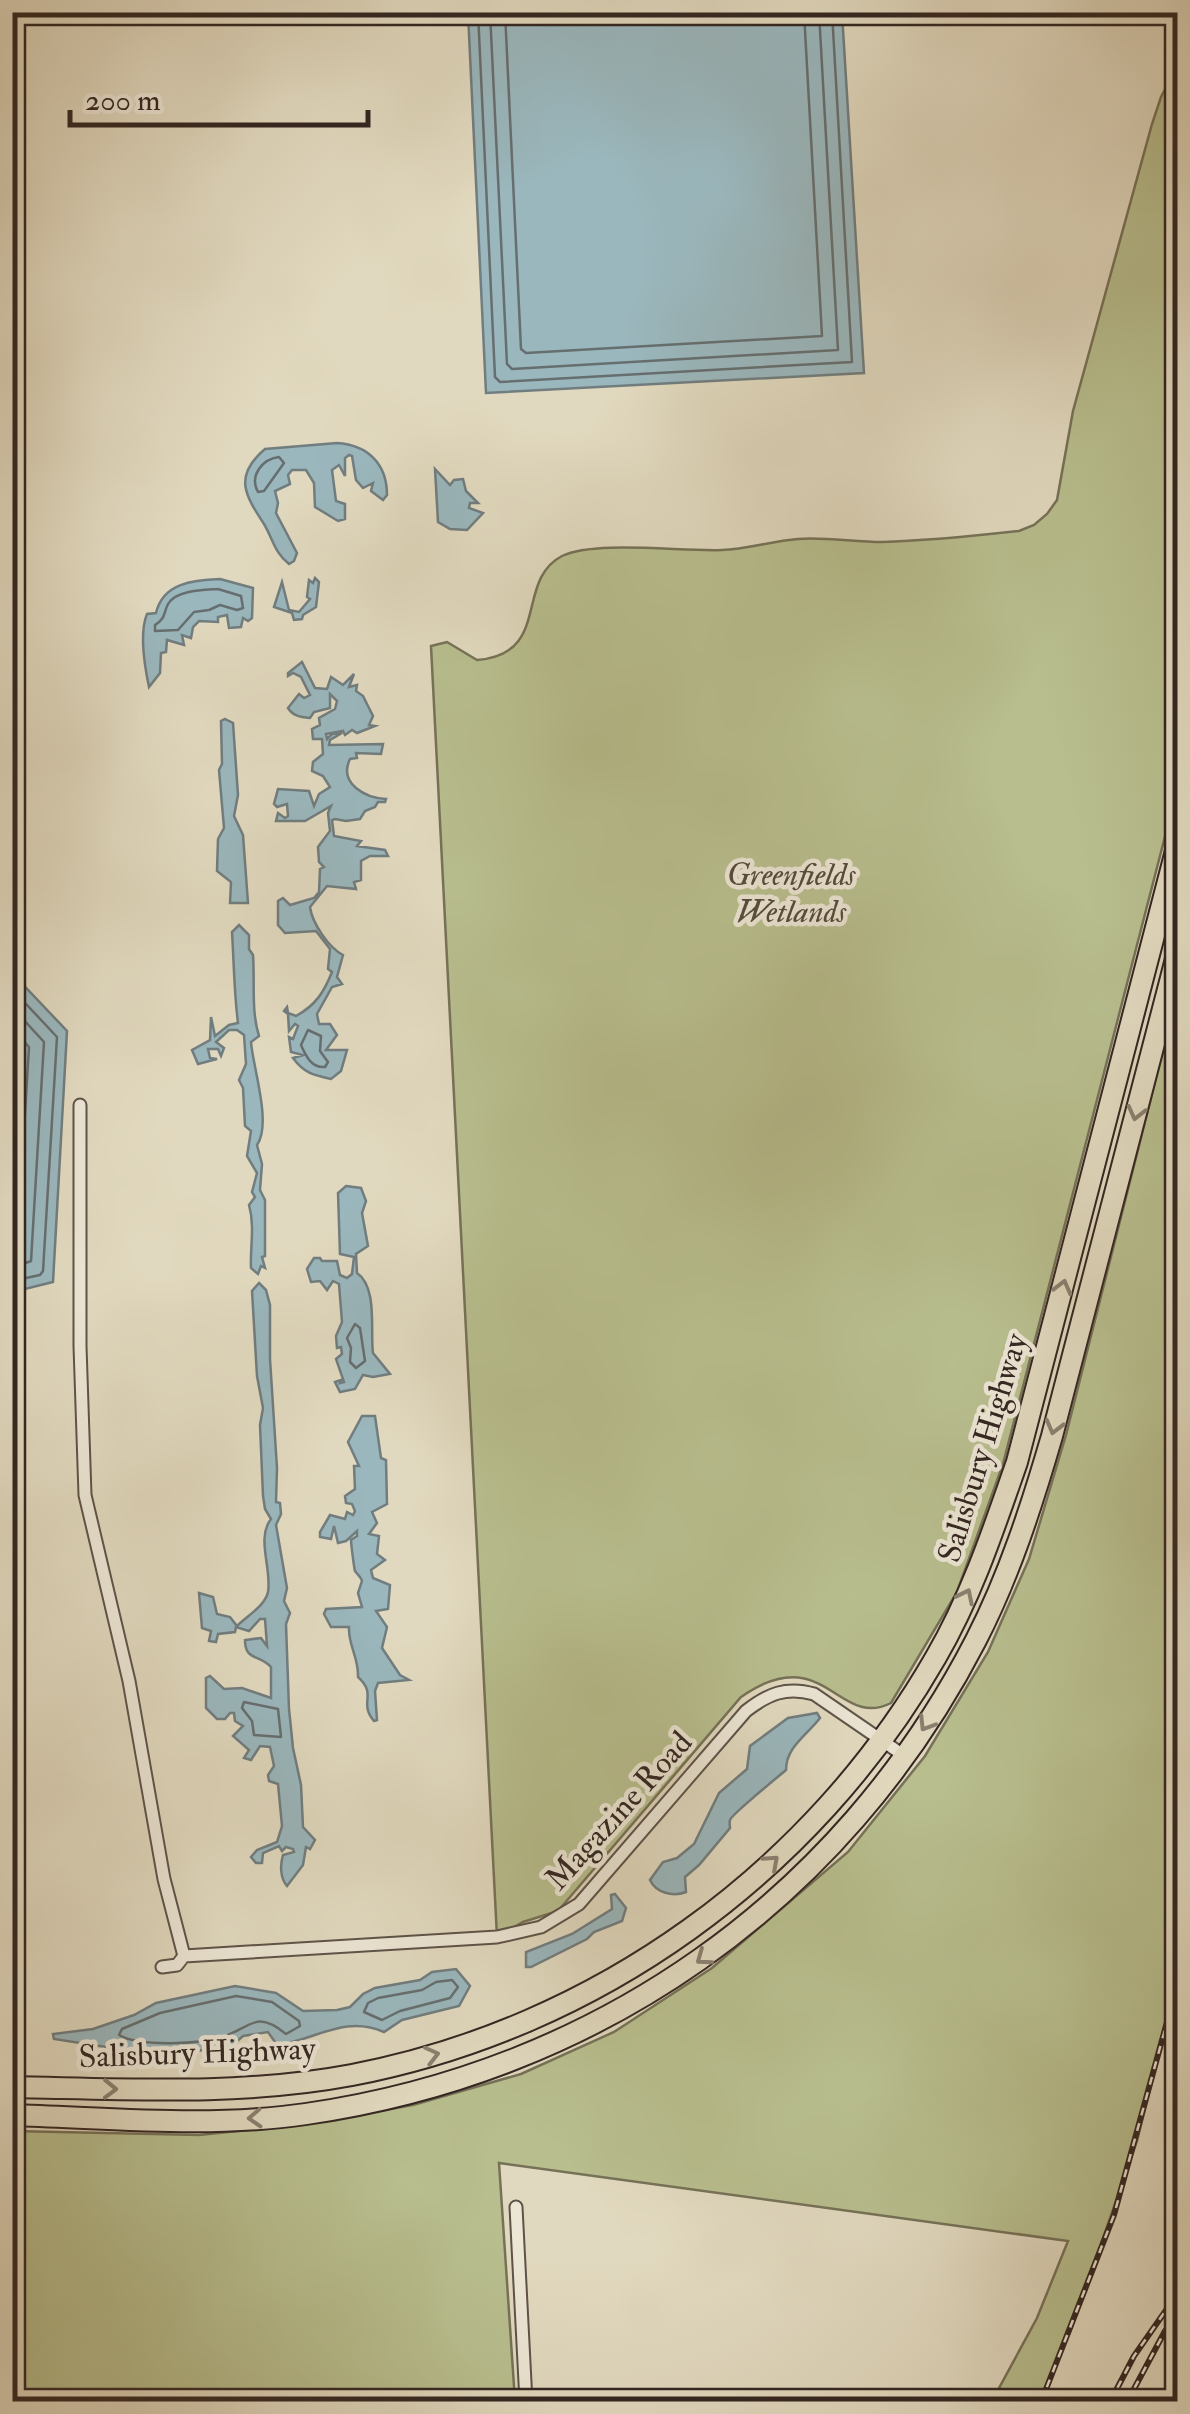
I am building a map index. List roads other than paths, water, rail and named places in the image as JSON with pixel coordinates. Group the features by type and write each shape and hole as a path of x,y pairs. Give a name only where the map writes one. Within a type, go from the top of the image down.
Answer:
{"highway":[{"name":"Salisbury Highway","path":"12,2088 249,2088 351,2075 452,2050 551,2012 643,1962 730,1901 806,1831 882,1741 937,1656 975,1578 1017,1462 1178,843"},
{"name":"Salisbury Highway","path":"12,2116 195,2120 289,2116 410,2094 493,2069 628,2007 713,1952 790,1884 857,1817 906,1757 977,1637 1034,1498 1178,950"}],"street":[{"path":"80,1105 80,1346 85,1496 129,1681 164,1879 184,1956"},
{"name":"Magazine Road","path":"162,1967 176,1964 184,1956 497,1937 541,1928 579,1904 746,1712 761,1699 778,1692 797,1690 814,1694 906,1757"},
{"path":"516,2207 526,2402"}],"water":[{"path":"468,13 842,13 864,373 486,393"},
{"path":"337,443 358,448 374,458 384,474 387,495 383,500 371,491 373,483 363,488 356,480 349,455 345,458 345,476 339,465 332,470 336,501 345,504 345,519 338,521 315,507 314,483 306,470 292,470 288,475 290,484 275,491 276,513 297,553 289,564 277,550 248,495 245,486 249,468 265,449"},
{"path":"435,469 450,485 463,479 466,491 478,503 470,503 469,508 483,513 467,530 450,529 438,522"},
{"path":"315,578 319,582 316,607 302,619 294,620 292,613 274,607 282,582 289,610 299,612 310,599 309,580 313,583"},
{"path":"220,579 253,588 252,618 243,618 241,627 229,628 227,615 218,617 218,622 199,621 191,638 182,635 184,645 167,640 166,652 161,653 160,673 149,687 143,640 147,614 156,613 165,595 180,585"},
{"path":"302,662 315,688 327,689 331,677 343,685 354,674 349,687 357,685 356,691 373,716 369,725 375,726 357,733 352,730 345,735 343,731 326,734 327,739 342,733 329,745 383,744 381,754 356,753 357,758 350,759 347,768 356,788 386,799 385,802 378,802 360,819 332,820 334,836 361,841 357,846 385,850 388,856 370,856 361,861 361,880 354,882 356,889 327,886 310,907 322,934 343,955 337,977 342,984 332,987 317,1014 319,1024 330,1024 337,1035 326,1050 347,1050 341,1071 331,1079 309,1073 293,1058 303,1055 291,1052 289,1037 293,1039 298,1026 295,1024 289,1031 288,1014 284,1011 287,1007 288,1013 296,1016 318,997 332,972 328,969 330,949 316,931 285,933 278,925 278,901 283,898 290,905 314,898 319,892 320,869 324,867 319,862 318,847 330,831 331,806 305,821 276,821 278,813 288,816 287,804 274,804 278,789 309,791 314,806 319,794 330,787 323,776 312,771 313,762 323,754 322,739 313,739 312,729 320,725 319,718 335,709 337,701 330,694 330,708 314,712 310,718 290,711 288,708 299,694 304,698 310,695 301,677 293,673 288,676"},
{"path":"221,721 233,723 238,795 234,816 243,835 248,903 230,903 231,882 217,871 218,839 224,828 219,770"},
{"path":"239,925 249,935 253,955 259,1036 251,1042 263,1124 257,1145 262,1164 260,1190 265,1200 265,1268 261,1266 258,1274 251,1268 249,1205 255,1197 252,1192 257,1173 247,1156 251,1131 245,1126 239,1080 246,1064 244,1035 229,1030 216,1042 224,1048 221,1056 218,1049 208,1049 210,1058 217,1059 198,1064 192,1050 210,1040 211,1017 215,1036 238,1023 232,932"},
{"path":"13,974 67,1031 53,1282 13,1292"},
{"path":"346,1186 361,1188 366,1201 362,1213 368,1246 356,1254 357,1273 368,1288 373,1353 390,1374 363,1375 355,1389 340,1392 335,1382 344,1382 336,1359 342,1354 336,1336 342,1322 339,1284 333,1281 327,1290 320,1281 311,1282 307,1269 314,1258 320,1258 337,1261 340,1275 347,1278 352,1274 354,1257 340,1254 338,1193"},
{"path":"259,1283 266,1290 270,1305 276,1502 280,1503 281,1514 276,1525 287,1588 284,1601 290,1613 286,1624 289,1709 303,1827 315,1840 310,1849 306,1847 303,1865 287,1886 282,1859 293,1849 286,1847 282,1851 279,1846 263,1853 262,1863 251,1857 257,1850 277,1842 282,1826 278,1784 269,1781 268,1775 274,1766 270,1747 260,1746 251,1760 244,1758 249,1750 233,1736 243,1726 235,1721 234,1713 217,1719 206,1708 206,1678 210,1676 224,1689 242,1688 271,1698 271,1667 247,1651 245,1640 261,1638 267,1646 265,1619 249,1631 236,1627 235,1632 218,1634 216,1642 209,1641 211,1631 202,1628 199,1593 213,1597 217,1614 230,1617 237,1626 260,1606 268,1592 265,1535 271,1519 263,1496 263,1408 252,1291"},
{"path":"362,1416 375,1416 381,1458 386,1460 387,1504 372,1512 377,1523 369,1534 379,1536 377,1554 385,1560 371,1570 373,1578 390,1585 388,1609 376,1611 387,1627 382,1648 400,1675 409,1680 378,1683 374,1721 368,1709 367,1689 358,1677 349,1627 331,1627 324,1614 326,1609 362,1607 358,1593 362,1581 355,1571 351,1542 357,1531 338,1543 334,1526 331,1539 320,1537 330,1515 345,1519 347,1512 353,1515 355,1511 352,1504 346,1503 345,1496 355,1489 354,1466 359,1466 348,1442"},
{"path":"817,1713 820,1718 793,1748 786,1770 732,1817 730,1828 685,1877 686,1892 670,1894 656,1888 650,1880 663,1862 677,1858 694,1844 719,1793 747,1769 750,1746 788,1718"},
{"path":"615,1894 626,1908 622,1921 526,1967 526,1952 572,1934 612,1909 611,1895"},
{"path":"456,1969 470,1986 459,2006 402,2020 384,2032 369,2027 342,2027 277,2045 268,2032 243,2036 218,2049 151,2054 54,2039 53,2034 93,2029 156,2003 235,1986 276,1993 303,2011 337,2010 350,2007 375,1988"}],"railway":[{"path":"1041,2402 1114,2215 1178,1982"},
{"path":"1110,2402 1134,2356 1178,2293"},
{"path":"1127,2402 1165,2331"}],"park label":[{"name":"Greenfields Wetlands","path":"791,894"}]}
